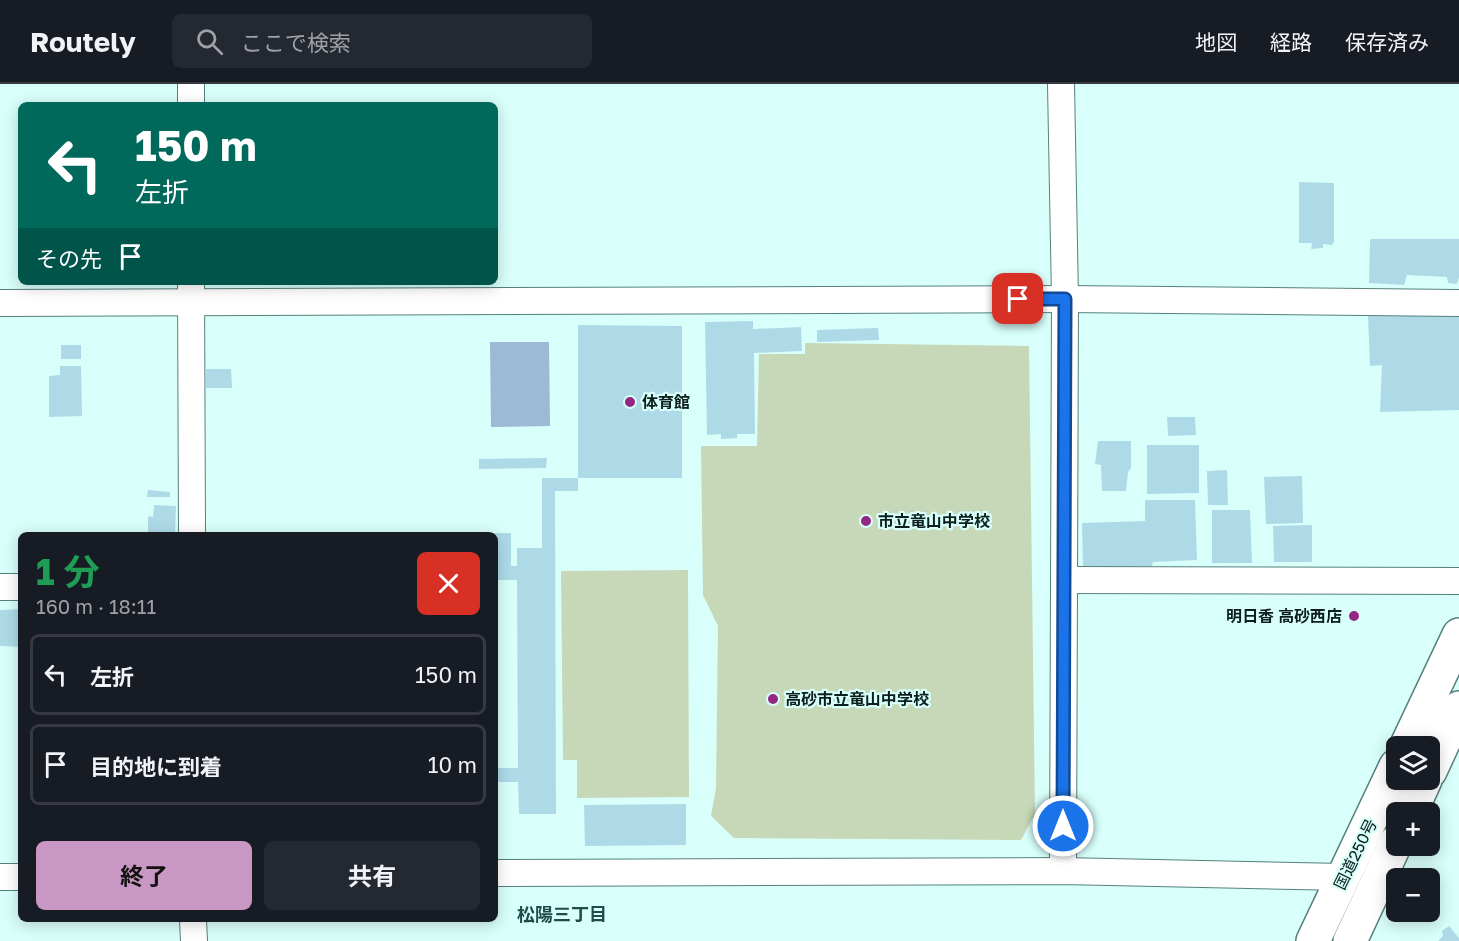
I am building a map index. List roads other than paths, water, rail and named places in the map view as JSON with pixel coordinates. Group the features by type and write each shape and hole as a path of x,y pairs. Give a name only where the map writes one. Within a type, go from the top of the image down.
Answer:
{"highway":[{"path":"1411,736 1459,635"},
{"path":"1440,749 1459,708"},
{"name":"国道250号","path":"1313,941 1386,787"},
{"name":"国道250号","path":"1350,941 1389,856"}],"street":[{"path":"191,84 191,102"},
{"path":"1061,84 1065,299 1063,871"},
{"path":"191,292 192,532"},
{"path":"0,303 191,292 1459,303"},
{"path":"1064,580 1459,581"},
{"path":"0,586 18,587"},
{"path":"498,873 1063,871 1344,877"},
{"path":"0,877 18,877"},
{"path":"193,922 194,941"}],"water":[{"path":"490,342 549,342 550,426 491,427"}],"place":[{"name":"体育館","path":"630,402"},
{"name":"市立竜山中学校","path":"866,521"},
{"name":"明日香 高砂西店","path":"1354,616"},
{"name":"高砂市立竜山中学校","path":"773,699"}],"district":[{"name":"松陽三丁目","path":"562,915"}]}
